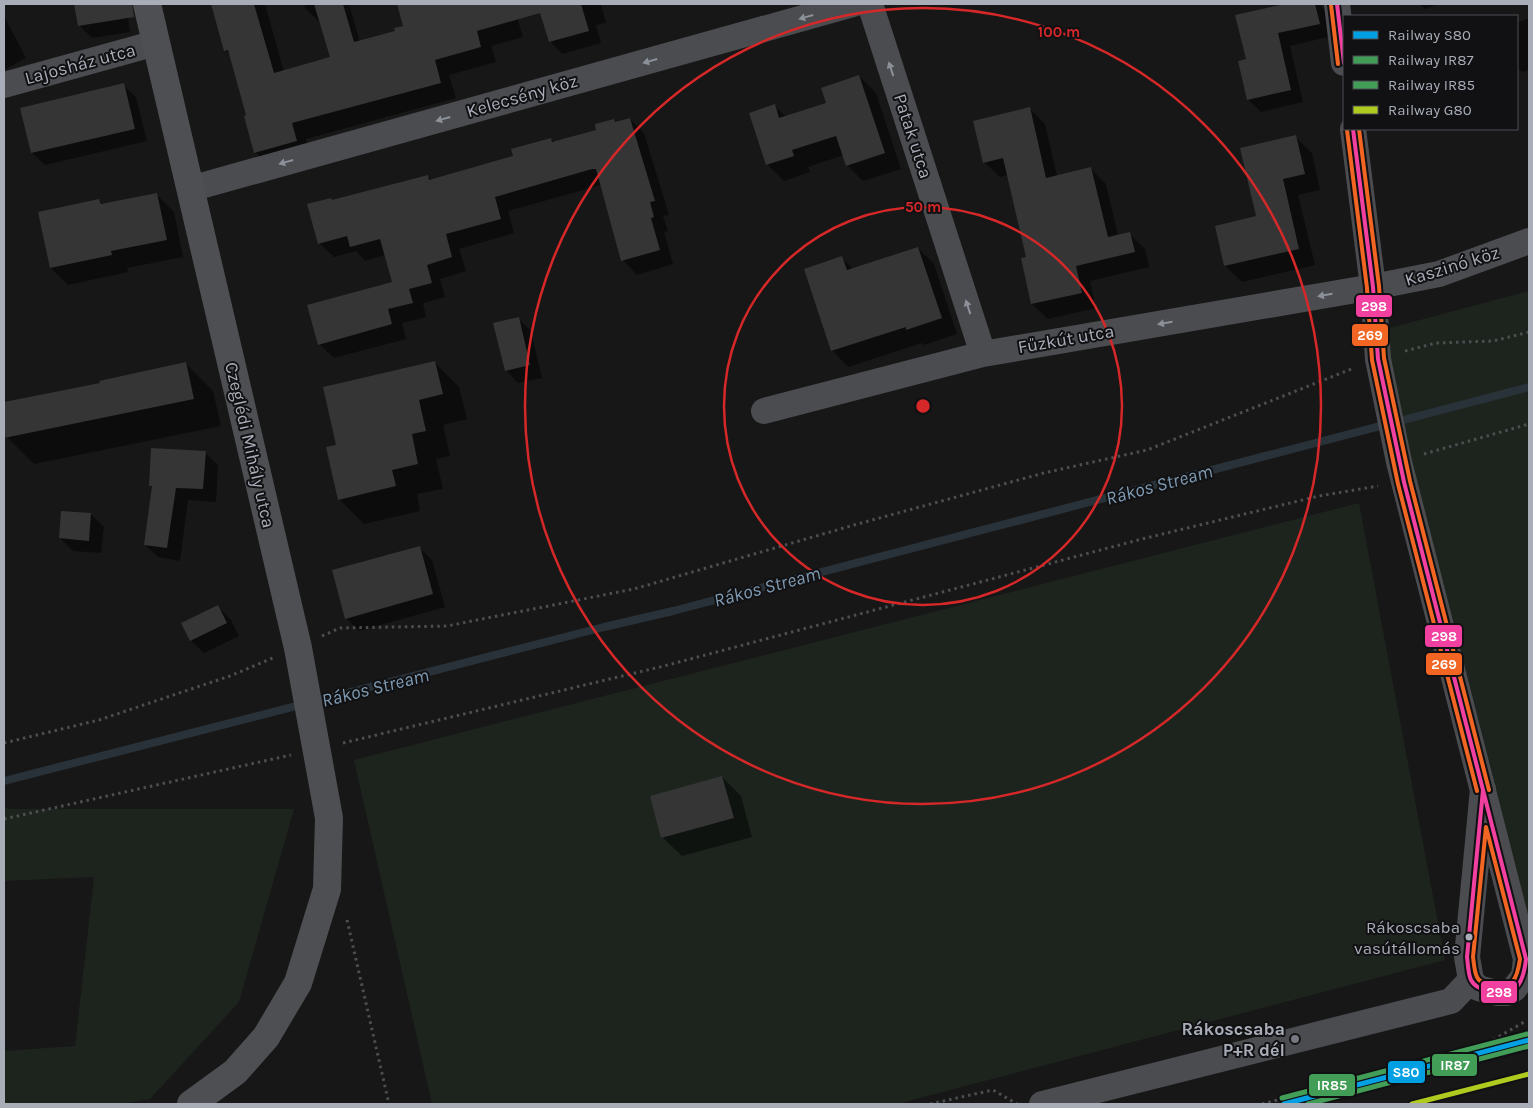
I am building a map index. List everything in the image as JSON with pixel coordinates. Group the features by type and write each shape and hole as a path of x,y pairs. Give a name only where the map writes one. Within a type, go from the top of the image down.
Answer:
{"main road":[{"name":"Czeglédi Mihály utca","path":"147,4 299,655 329,818 327,889 298,983 266,1037 235,1072 191,1104"}],"street":[{"name":"Kelecsény köz","path":"190,189 853,4"},
{"name":"Patak utca","path":"870,4 983,354"},
{"path":"1337,4 1343,55"},
{"name":"Lajosház utca","path":"4,85 156,43"},
{"path":"1353,130 1373,287 1380,370 1401,471 1483,789 1526,959 1524,976 1514,989 1507,993 1488,992 1478,988 1471,980 1468,957 1483,789"},
{"name":"Kaszinó köz","path":"1373,287 1439,274 1529,241"},
{"name":"Fűzkút utca","path":"764,411 983,354 1373,287"},
{"path":"1042,1104 1451,1001 1471,980"}],"path":[{"path":"4,743 99,720 299,655 340,628 447,626 634,590 854,525 1044,473 1148,450 1380,370 1436,343 1493,341 1529,332"},
{"path":"4,819 316,745 664,666 1142,539 1319,496 1401,471 1415,456 1529,424"},
{"path":"327,889 343,907 350,928 389,1104"},
{"path":"1262,1104 1479,1048 1526,1020"},
{"path":"1418,1104 1529,1076"},
{"path":"930,1104 993,1090 1017,1104"}],"shaded area":[{"path":"1529,291 1529,919 1408,465 1386,329"},
{"path":"1359,503 1445,960 897,1104 432,1104 354,760"},
{"path":"4,807 8,809 294,809 239,1002 150,1099 119,1104 4,1104 4,1051 75,1046 94,877 4,881"}],"building":[{"path":"74,4 132,4 134,17 78,26"},
{"path":"211,4 254,4 274,73 330,57 314,4 343,4 354,42 395,31 394,28 403,26 397,4 581,4 589,31 549,42 540,13 477,31 481,47 435,60 441,83 292,123 297,141 254,153 244,116 246,115 228,50 224,51"},
{"path":"1285,4 1315,4 1320,24 1278,33 1291,90 1247,100 1238,61 1246,59 1235,15"},
{"path":"859,75 885,153 846,166 836,136 792,150 794,156 766,165 749,113 775,104 779,118 826,103 821,88"},
{"path":"124,83 135,129 31,153 20,108"},
{"path":"1030,107 1046,178 1091,167 1108,237 1130,232 1135,252 1076,266 1082,293 1031,304 1021,258 1026,257 1003,158 983,163 973,121"},
{"path":"630,118 655,201 650,202 654,217 651,218 660,250 621,261 596,169 592,169 495,197 501,219 446,234 452,257 427,265 432,283 409,289 413,303 388,309 392,324 318,345 307,305 392,282 380,239 350,247 347,236 318,244 307,204 331,198 332,200 428,175 429,180 513,156 511,149 551,138 552,142 596,130 595,124 614,119 615,122"},
{"path":"1296,135 1305,174 1283,179 1299,249 1224,266 1215,226 1256,216 1240,148"},
{"path":"157,193 167,240 111,251 112,255 50,268 38,212 99,199 101,204"},
{"path":"918,247 942,318 906,330 906,327 831,351 804,269 842,256 847,270"},
{"path":"519,317 530,365 505,371 493,323"},
{"path":"435,361 443,394 419,400 426,431 412,434 418,464 392,470 396,486 338,500 326,447 336,445 323,387"},
{"path":"186,362 194,399 4,438 4,402 100,383 99,381"},
{"path":"151,448 206,451 203,489 176,488 167,548 144,545 152,486 149,486"},
{"path":"61,511 91,513 89,541 59,538"},
{"path":"420,546 433,594 345,619 332,570"},
{"path":"218,605 227,623 190,641 181,623"},
{"path":"722,776 734,818 661,838 650,796"}],"waterway":[{"name":"Rákos Stream","path":"4,781 673,611 1529,387"}],"rail line":[{"name":"IR85","path":"1282,1098 1527,1034"},
{"name":"S80","path":"1284,1104 1529,1040"},
{"name":"IR87","path":"1308,1104 1529,1046"},
{"name":"G80","path":"1412,1104 1529,1074"}],"transit line":[{"name":"298","path":"1337,4 1343,55"},
{"name":"269","path":"1331,5 1338,64"},
{"name":"269","path":"1347,130 1367,288 1372,360 1398,484 1477,791"},
{"name":"298","path":"1353,130 1373,287 1378,359 1404,482"},
{"name":"269","path":"1359,130 1379,286 1384,358 1410,481 1489,790"},
{"name":"298","path":"1404,482 1483,790"},
{"name":"298","path":"1404,482 1483,790"},
{"name":"298","path":"1483,790 1526,959 1520,983 1511,991 1504,992 1484,990 1476,986 1470,978 1467,957 1483,790"},
{"name":"269","path":"1486,827 1520,959 1515,978 1508,985 1504,986 1490,985 1479,980 1475,972 1473,957 1486,827"}],"place":[{"name":"Rákoscsaba vasútállomás","path":"1469,937"},
{"name":"Rákoscsaba P+R dél","path":"1295,1039"}]}
